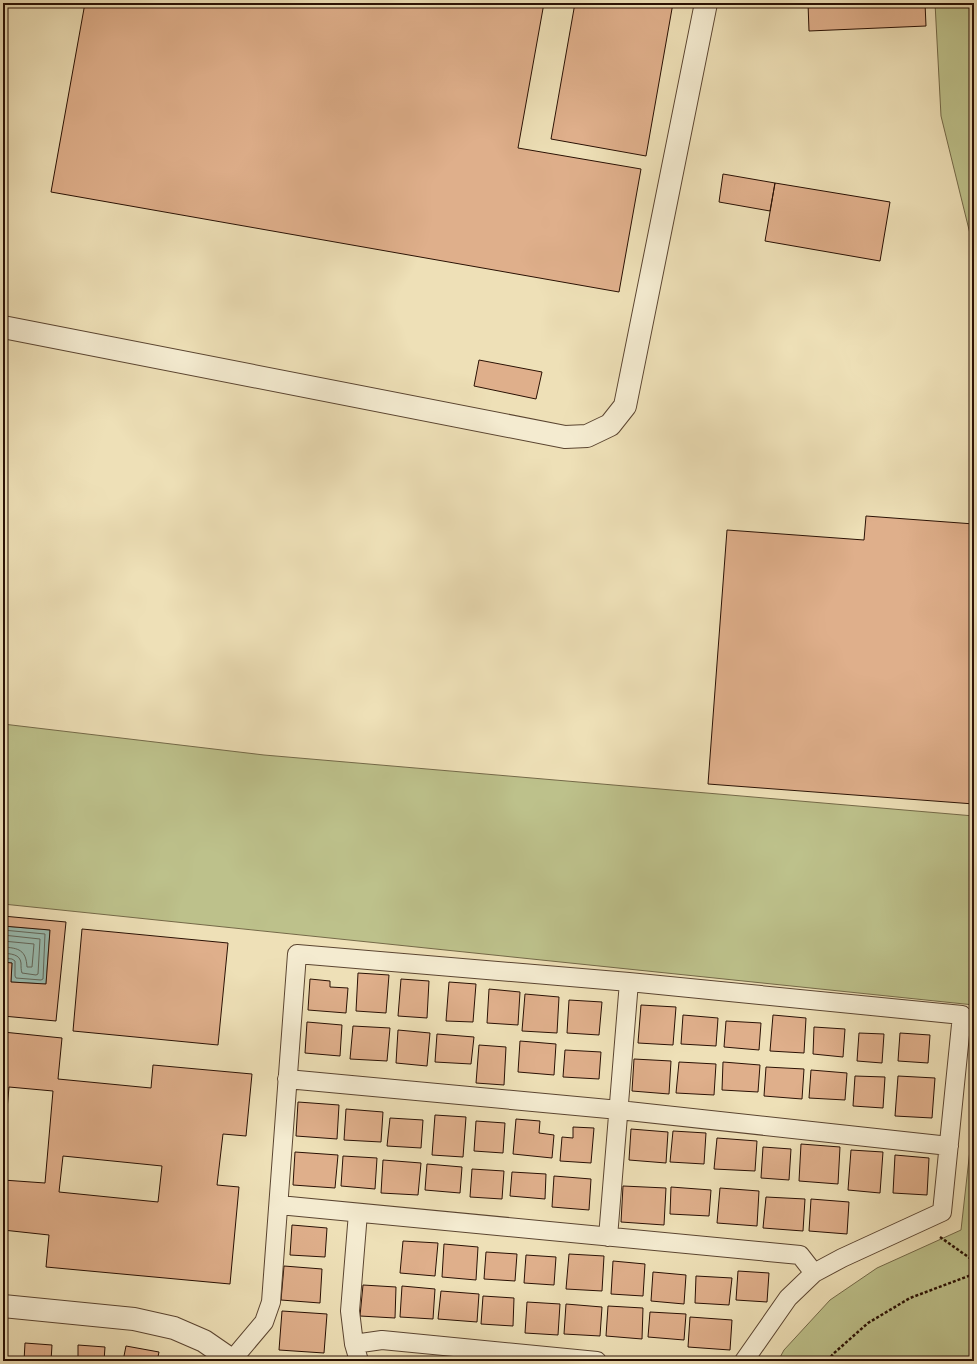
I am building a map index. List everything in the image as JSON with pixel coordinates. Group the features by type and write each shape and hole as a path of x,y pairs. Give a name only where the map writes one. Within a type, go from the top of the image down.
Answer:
{"street":[{"path":"3,327 565,437 587,436 610,426 625,406 706,3"},
{"path":"3,1306 134,1319 174,1328 204,1341 232,1360 264,1322 271,1302 297,954 629,982 962,1015 942,1212 842,1258 814,1273 788,1298 744,1361"},
{"path":"608,1237 629,982"},
{"path":"287,1079 619,1110 949,1146"},
{"path":"279,1205 800,1255 814,1273"},
{"path":"358,1213 350,1311 354,1344 359,1361"},
{"path":"354,1344 382,1340 597,1361"}],"path":[{"path":"938,1235 974,1261"},
{"path":"828,1361 833,1354 868,1323 910,1298 974,1274"}],"green space":[{"path":"935,3 974,3 974,250 941,116"},
{"path":"3,724 264,755 974,816 974,1005 3,904"},
{"path":"974,1114 974,1361 778,1361 784,1350 830,1300 877,1268 961,1230"}],"water":[{"path":"3,926 50,930 46,984 11,982 12,963 3,962"}],"building":[{"path":"85,3 544,3 518,148 641,169 619,292 51,192"},
{"path":"575,3 673,3 646,156 551,139"},
{"path":"808,3 925,3 926,26 809,31"},
{"path":"723,174 775,183 770,211 719,202"},
{"path":"775,183 890,202 880,261 765,241"},
{"path":"479,360 542,372 536,399 474,386"},
{"path":"866,516 974,524 974,804 708,784 727,530 864,540"},
{"path":"3,916 66,922 56,1021 3,1016 3,962 12,963 11,982 46,984 50,930 3,926"},
{"path":"82,929 228,943 218,1045 73,1031"},
{"path":"358,973 389,975 386,1013 356,1011"},
{"path":"310,979 330,981 330,987 348,988 346,1013 308,1010"},
{"path":"401,979 429,981 427,1018 398,1016"},
{"path":"449,982 476,984 473,1022 446,1021"},
{"path":"489,989 520,992 518,1025 487,1023"},
{"path":"525,994 559,997 557,1033 522,1031"},
{"path":"569,1000 602,1002 599,1035 567,1033"},
{"path":"641,1005 676,1007 673,1045 638,1043"},
{"path":"683,1015 718,1018 716,1046 681,1044"},
{"path":"773,1015 806,1018 804,1053 770,1051"},
{"path":"726,1021 761,1023 759,1050 724,1047"},
{"path":"307,1022 342,1025 340,1056 305,1053"},
{"path":"353,1026 390,1028 387,1061 350,1059"},
{"path":"814,1027 845,1029 843,1057 813,1054"},
{"path":"398,1030 430,1033 427,1066 396,1063"},
{"path":"3,1032 62,1038 58,1079 151,1088 153,1065 252,1074 246,1136 223,1134 217,1185 239,1187 230,1284 46,1267 49,1235 3,1230 3,1180 45,1183 53,1091 9,1087 3,1155","holes":["63,1156 162,1166 158,1202 59,1192"]},
{"path":"859,1033 884,1034 882,1063 857,1061"},
{"path":"900,1033 930,1035 928,1063 898,1061"},
{"path":"437,1034 474,1037 471,1064 435,1062"},
{"path":"520,1041 556,1044 554,1075 518,1072"},
{"path":"479,1045 506,1047 504,1085 476,1083"},
{"path":"565,1050 601,1052 599,1079 563,1077"},
{"path":"634,1059 671,1061 669,1094 632,1091"},
{"path":"679,1062 716,1064 714,1095 676,1093"},
{"path":"723,1062 760,1065 758,1092 722,1090"},
{"path":"766,1067 804,1069 802,1099 764,1096"},
{"path":"811,1070 847,1073 845,1100 809,1098"},
{"path":"855,1076 885,1077 883,1108 853,1106"},
{"path":"898,1076 935,1078 932,1118 895,1116"},
{"path":"298,1102 339,1105 337,1139 296,1136"},
{"path":"346,1109 383,1112 381,1142 344,1140"},
{"path":"435,1115 466,1117 463,1157 432,1155"},
{"path":"390,1118 423,1120 421,1148 387,1146"},
{"path":"516,1119 540,1121 539,1133 554,1135 552,1158 513,1154"},
{"path":"476,1121 505,1123 503,1153 474,1151"},
{"path":"573,1127 594,1128 591,1163 560,1161 562,1137 573,1138"},
{"path":"631,1129 668,1132 666,1163 629,1160"},
{"path":"673,1131 706,1133 704,1164 670,1162"},
{"path":"717,1138 757,1141 755,1171 714,1169"},
{"path":"801,1144 840,1147 838,1184 799,1181"},
{"path":"763,1147 791,1149 789,1180 761,1178"},
{"path":"851,1150 883,1152 880,1193 848,1190"},
{"path":"295,1152 338,1155 335,1188 293,1185"},
{"path":"895,1155 929,1158 927,1195 893,1193"},
{"path":"343,1156 377,1158 375,1189 341,1186"},
{"path":"383,1160 421,1163 418,1195 381,1193"},
{"path":"427,1164 462,1167 460,1193 425,1190"},
{"path":"472,1169 504,1171 502,1199 470,1197"},
{"path":"512,1172 546,1174 545,1199 510,1196"},
{"path":"554,1176 591,1179 589,1210 552,1207"},
{"path":"623,1186 666,1188 664,1225 621,1222"},
{"path":"671,1187 711,1190 709,1216 670,1214"},
{"path":"720,1188 759,1191 757,1226 717,1223"},
{"path":"766,1197 805,1199 803,1231 763,1228"},
{"path":"811,1199 849,1202 847,1234 809,1231"},
{"path":"292,1225 327,1228 325,1257 290,1255"},
{"path":"403,1241 438,1243 435,1276 400,1273"},
{"path":"444,1244 478,1247 476,1280 442,1277"},
{"path":"486,1252 517,1254 515,1281 484,1279"},
{"path":"569,1254 604,1256 602,1291 566,1289"},
{"path":"526,1255 556,1257 554,1285 524,1283"},
{"path":"613,1261 645,1264 643,1296 611,1294"},
{"path":"284,1266 322,1269 320,1303 281,1300"},
{"path":"738,1271 769,1273 767,1302 736,1300"},
{"path":"653,1272 686,1275 684,1304 651,1301"},
{"path":"696,1276 732,1278 729,1305 695,1303"},
{"path":"363,1285 396,1287 395,1318 360,1316"},
{"path":"402,1286 435,1289 433,1319 400,1317"},
{"path":"441,1291 479,1294 477,1322 438,1319"},
{"path":"483,1296 514,1298 513,1326 481,1324"},
{"path":"527,1302 560,1304 558,1335 525,1333"},
{"path":"566,1304 602,1307 600,1336 564,1334"},
{"path":"608,1306 643,1308 642,1339 606,1336"},
{"path":"282,1311 327,1314 324,1353 279,1350"},
{"path":"650,1312 686,1314 684,1340 648,1337"},
{"path":"690,1317 732,1320 730,1350 688,1347"},
{"path":"3,1341 5,1341 5,1361 3,1361"},
{"path":"25,1343 52,1345 51,1361 24,1361"},
{"path":"78,1345 105,1347 104,1361 78,1361"},
{"path":"126,1346 159,1352 157,1361 123,1361"}]}
